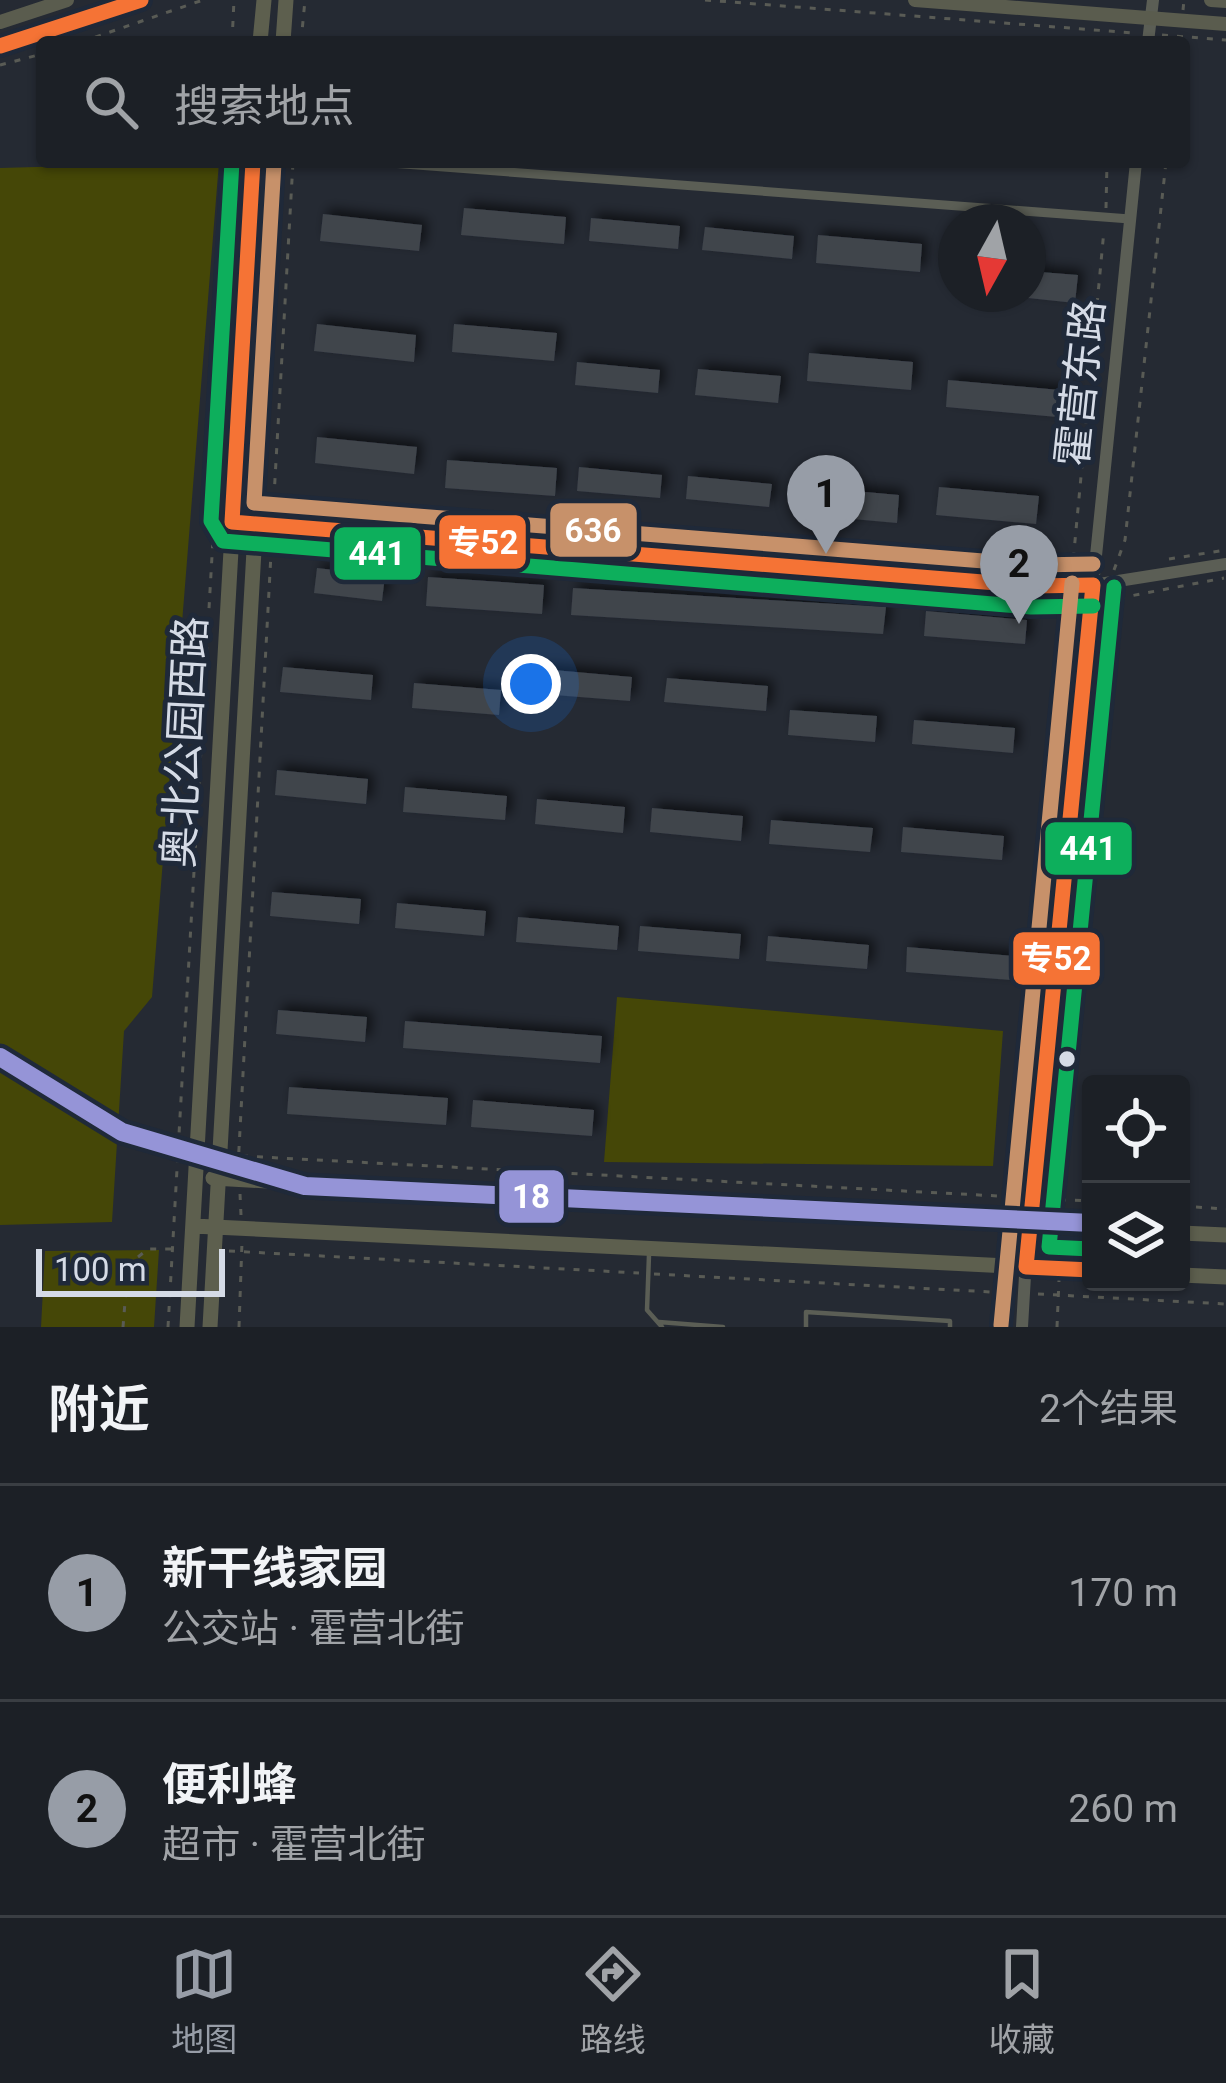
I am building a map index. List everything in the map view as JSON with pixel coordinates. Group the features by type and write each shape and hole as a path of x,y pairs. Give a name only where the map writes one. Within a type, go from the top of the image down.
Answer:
{"main road":[{"path":"0,22 67,0"},
{"path":"0,46 141,0"},
{"path":"261,36 264,0"},
{"path":"283,36 286,0"},
{"path":"915,0 1226,24"},
{"path":"1210,0 1226,1"},
{"name":"奥北公园西路","path":"187,1327 253,168"},
{"name":"奥北公园西路","path":"210,1327 276,168"},
{"path":"195,1177 1082,1228"},
{"path":"193,1226 1082,1269"},
{"path":"1190,1233 1226,1235"},
{"path":"1190,1275 1226,1277"}],"street":[{"path":"1149,36 1153,0"},
{"path":"455,168 1130,219"},
{"name":"霍营东路","path":"1022,1327 1028,1225 1135,168"},
{"path":"232,522 1033,586 1093,585 1226,564"}],"lane":[{"path":"650,1248 647,1310 660,1324 723,1327"},
{"path":"806,1327 806,1312 950,1321 950,1327"}],"path":[{"path":"98,36 203,0"},
{"path":"232,36 234,0"},
{"path":"302,36 305,0"},
{"path":"705,0 1094,30"},
{"path":"1202,39 1226,40"},
{"path":"0,65 36,56"},
{"path":"168,1327 231,223 226,168"},
{"path":"275,490 293,168"},
{"path":"1074,552 1107,168"},
{"path":"1123,548 1165,168"},
{"path":"1153,562 1226,550"},
{"path":"239,1327 238,1156 271,564"},
{"path":"1130,596 1226,578"},
{"path":"1001,1223 1016,1079 1031,999 1067,623"},
{"path":"178,1153 196,1154"},
{"path":"238,1156 961,1195"},
{"path":"1042,1186 1049,1226"},
{"path":"1190,1207 1226,1209"},
{"path":"123,1327 128,1265 148,1249 191,1250"},
{"path":"214,1250 956,1290"},
{"path":"996,1327 999,1266"},
{"path":"1056,1268 1057,1327"},
{"path":"1093,1297 1226,1304"}],"shaded area":[{"path":"0,168 219,168 152,997 124,1031 112,1222 0,1225"},
{"path":"617,997 1003,1031 993,1166 604,1162"},
{"path":"159,1250 154,1327 41,1327 45,1251"}],"building":[{"path":"464,208 566,217 564,244 461,235"},
{"path":"323,214 422,225 419,251 320,241"},
{"path":"591,218 680,226 678,249 589,241"},
{"path":"705,227 794,236 792,259 702,250"},
{"path":"818,235 922,244 920,272 816,263"},
{"path":"1046,272 1078,275 1075,303 1046,300"},
{"path":"317,324 416,335 414,362 314,351"},
{"path":"454,324 557,333 554,361 452,352"},
{"path":"809,353 913,362 911,390 807,381"},
{"path":"577,362 660,370 658,393 575,385"},
{"path":"698,369 781,376 778,403 695,395"},
{"path":"948,380 1071,391 1068,418 946,407"},
{"path":"317,437 417,447 414,474 315,463"},
{"path":"447,460 557,468 555,496 445,488"},
{"path":"579,467 662,475 660,498 577,491"},
{"path":"688,476 772,484 769,507 686,499"},
{"path":"800,486 899,495 897,523 797,514"},
{"path":"939,487 1039,496 1036,524 936,515"},
{"path":"317,568 385,576 382,601 314,593"},
{"path":"428,577 544,585 542,614 426,606"},
{"path":"573,588 886,607 883,634 571,615"},
{"path":"926,611 1027,620 1025,644 924,636"},
{"path":"283,667 373,675 371,700 280,692"},
{"path":"531,668 632,677 630,701 529,693"},
{"path":"667,678 768,686 766,711 664,702"},
{"path":"414,683 501,690 499,715 412,708"},
{"path":"790,710 877,716 875,742 788,735"},
{"path":"914,720 1015,728 1013,753 912,744"},
{"path":"277,770 368,779 366,804 275,795"},
{"path":"405,787 507,796 505,820 403,812"},
{"path":"537,799 625,807 623,833 535,824"},
{"path":"652,808 743,816 741,841 650,832"},
{"path":"771,820 873,828 870,852 769,844"},
{"path":"903,827 1004,836 1002,860 901,852"},
{"path":"272,892 361,899 359,924 270,916"},
{"path":"397,903 486,911 484,936 395,928"},
{"path":"518,917 619,926 617,950 516,942"},
{"path":"640,926 741,934 739,959 638,951"},
{"path":"768,936 869,945 867,969 766,961"},
{"path":"907,947 1026,957 1024,981 906,972"},
{"path":"278,1010 367,1017 365,1042 276,1034"},
{"path":"405,1021 602,1036 600,1063 403,1048"},
{"path":"289,1087 448,1098 446,1125 287,1114"},
{"path":"473,1100 594,1110 592,1136 471,1127"}],"transit line":[{"name":"专52","path":"0,46 141,0"},
{"name":"441","path":"232,168 211,521 223,541 1031,607 1093,606"},
{"name":"专52","path":"253,168 232,522 1033,586 1093,585"},
{"name":"636","path":"274,168 254,503 1034,565 1093,564"},
{"name":"636","path":"1001,1325 1072,583"},
{"name":"专52","path":"1082,1270 1026,1267 1093,585"},
{"name":"441","path":"1082,1249 1049,1247 1114,587"},
{"name":"18","path":"0,1057 122,1132 305,1186 1082,1223"}],"place":[{"name":"新干线家园","path":"826,554"},
{"name":"便利蜂","path":"1019,624"}]}
